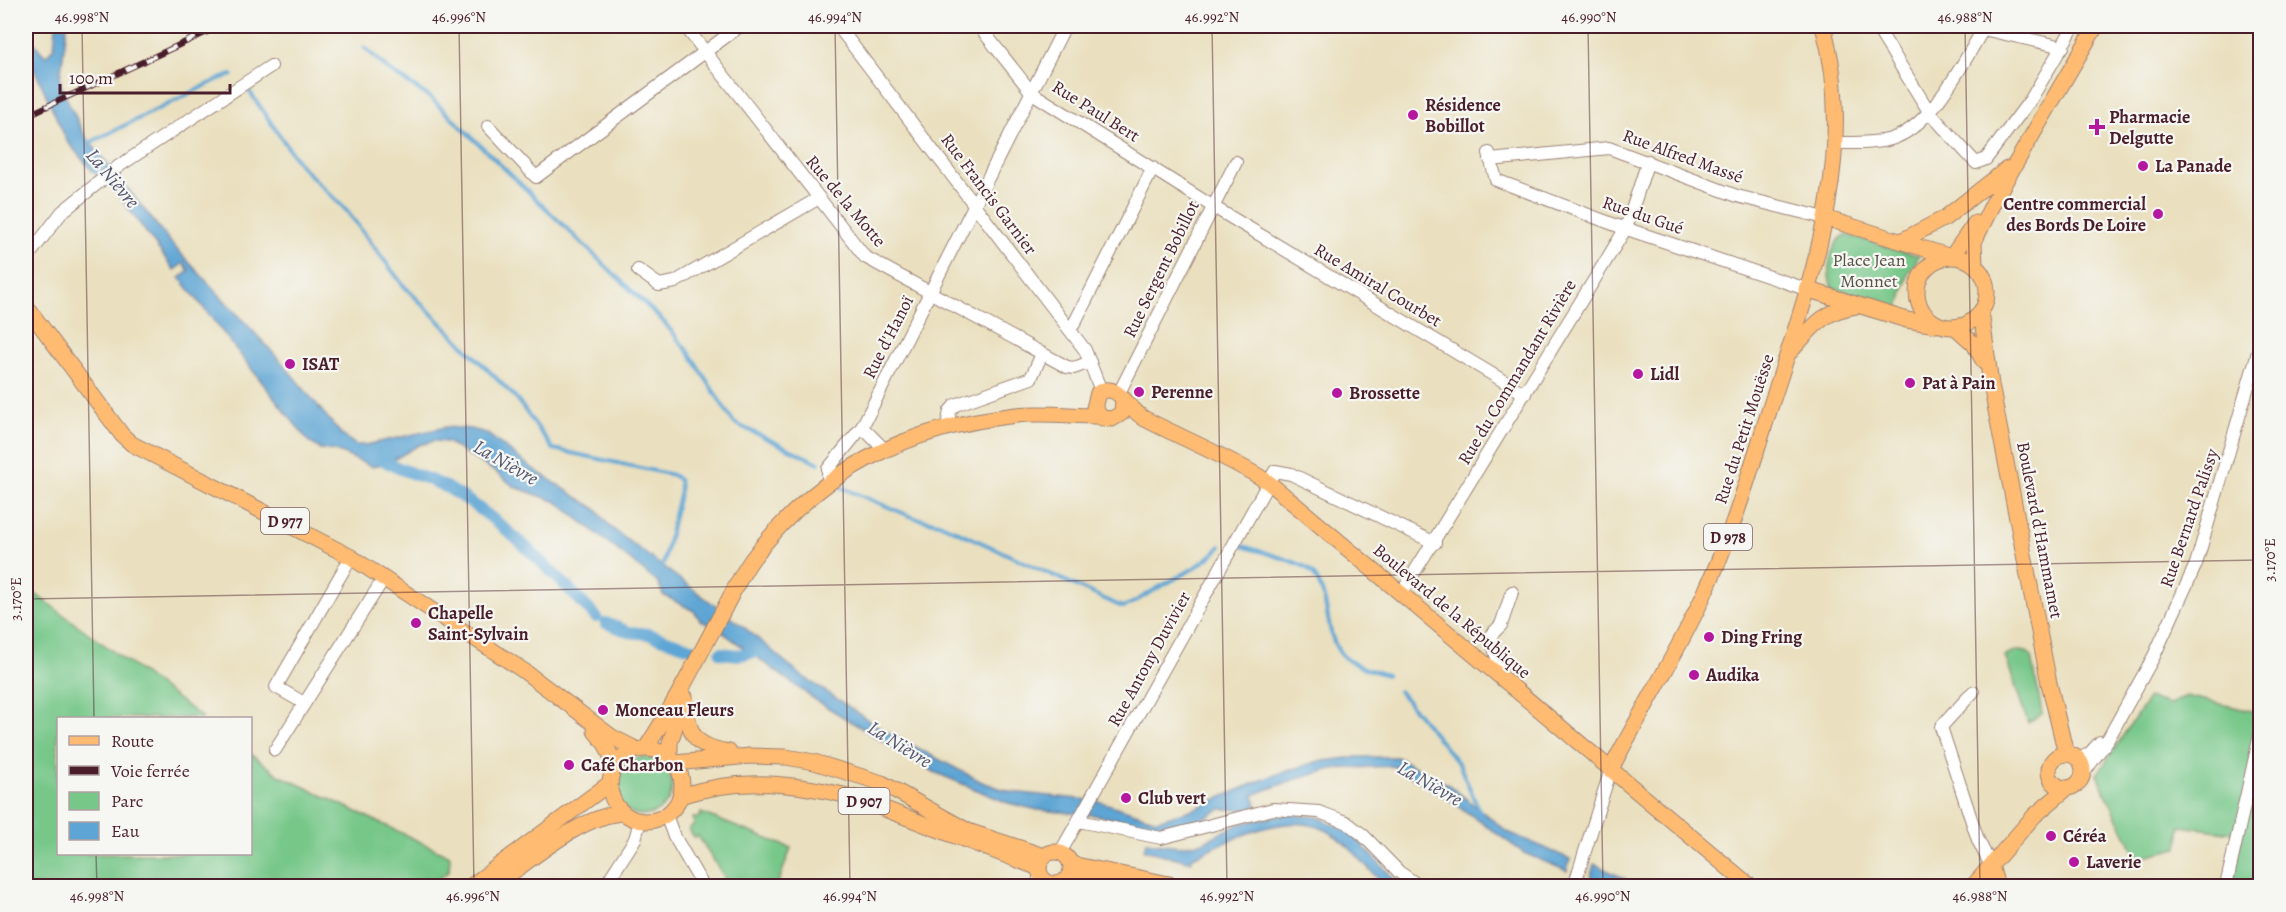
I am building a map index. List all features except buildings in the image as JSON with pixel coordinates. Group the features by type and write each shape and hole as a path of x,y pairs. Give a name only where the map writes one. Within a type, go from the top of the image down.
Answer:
{"main road":[{"name":"D 978","path":"1806,289 1825,218 1834,168 1835,88 1823,26"},
{"path":"1806,289 1907,320 1950,327 1974,319 1982,311 1986,302 1986,282 1975,265 1974,242 2016,161 2096,26"},
{"path":"1901,241 1945,218 2016,161"},
{"path":"1950,327 1925,316 1916,295 1921,274 1928,265 1950,256 1996,197"},
{"path":"1825,218 1975,265"},
{"name":"Rue du Petit Mouësse","path":"1611,769 1701,602 1738,512 1788,355 1806,289"},
{"path":"1788,355 1822,317 1841,309 1859,306"},
{"name":"D 977","path":"28,310 126,440 351,557 524,671 612,737 641,749"},
{"name":"Boulevard d'Hammamet","path":"1982,311 1991,385 2049,683 2071,761"},
{"name":"Boulevard d'Hammamet","path":"1950,327 1975,345 1983,358 1991,385"},
{"path":"641,749 753,559 813,492 884,449 917,435 947,426 1018,414 1050,415 1098,416 1108,420 1122,413 1121,396 1108,389 1050,415"},
{"path":"1098,395 1094,408 1098,416"},
{"name":"Boulevard de la République","path":"1121,396 1140,416 1246,468 1268,482 1750,886"},
{"name":"Boulevard de la République","path":"1115,418 1187,441"},
{"path":"672,760 672,734 685,697 693,664"},
{"path":"685,697 688,725 699,742 708,748 750,756"},
{"name":"D 977","path":"575,709 606,745 615,766"},
{"path":"641,749 663,752 672,760 680,773 680,796 675,806 666,815 640,821 623,813 611,794 610,783 615,766 621,758 641,749"},
{"name":"D 907","path":"672,760 750,756 786,757 814,762 872,780 910,796 1044,876"},
{"path":"1973,886 2034,816 2066,789 2079,782 2071,761 2050,765 2051,780 2034,816"},
{"path":"2051,780 2057,786 2066,789"},
{"name":"D 907","path":"680,796 714,786 744,782 789,784 827,790 856,798 1044,876"},
{"path":"471,886 610,783"},
{"path":"493,886 559,839 604,816 623,813"},
{"path":"1066,865 1061,883 1044,876 1052,853 1066,865 1116,886"},
{"path":"1066,865 1179,886"},
{"path":"1991,866 1997,886"}],"street":[{"name":"Rue de la Motte","path":"685,26 865,258 1070,369 1090,362"},
{"path":"488,126 536,177 740,26"},
{"name":"Rue Francis Garnier","path":"838,26 1069,328 1090,362 1098,395"},
{"name":"Rue Paul Bert","path":"979,26 1032,93 1212,206"},
{"name":"Rue d'Hanoï","path":"828,481 828,469 862,427 1065,26"},
{"path":"1876,26 1930,113 1976,163 1986,159 2031,99 2074,26"},
{"path":"1835,143 1891,139 1908,130 1930,113 1984,27 2063,47"},
{"path":"26,259 62,212 96,184 119,166 271,66"},
{"name":"Rue Alfred Massé","path":"1489,157 1609,148 1737,196 1825,218"},
{"name":"Rue du Gué","path":"1489,157 1496,180 1626,228 1806,289"},
{"name":"Rue Sergent Bobillot","path":"1121,396 1212,206 1236,162"},
{"name":"Rue du Commandant Rivière","path":"1401,594 1435,543 1626,228 1648,162"},
{"path":"1069,328 1074,324 1153,168"},
{"path":"638,270 659,285 675,282 819,198"},
{"name":"Rue Amiral Courbet","path":"1212,206 1525,394"},
{"path":"26,247 44,234"},
{"name":"Rue Bernard Palissy","path":"2071,761 2090,753 2114,725 2154,656 2196,564 2260,345"},
{"path":"947,426 950,411 955,405 1031,378 1042,354"},
{"path":"862,427 884,449"},
{"name":"Boulevard de la République","path":"1268,482 1275,471 1283,471 1435,543"},
{"name":"Rue Antony Duvivier","path":"1066,865 1079,821 1268,482"},
{"path":"304,703 276,687 351,557"},
{"path":"275,750 384,578"},
{"path":"1504,681 1490,636 1501,625 1512,592"},
{"path":"1973,692 1941,727 1978,840 1991,866"},
{"path":"2226,886 2260,735"},
{"path":"1574,886 1611,769"},
{"path":"1079,821 1161,838 1273,809 1319,812 1346,822 1399,872 1419,886"},
{"path":"666,815 678,843 703,886"},
{"path":"605,886 635,839 640,821"}],"green space":[{"name":"Place Jean Monnet","path":"1846,235 1919,256 1908,274 1899,308 1833,288 1829,275 1830,259 1836,244"},
{"path":"26,587 202,717 57,717 57,855 252,855 252,755 279,775 450,856 449,871 428,886 26,886"},
{"path":"2019,651 2027,652 2032,657 2042,714 2028,723 2005,656"},
{"path":"2260,692 2260,886 2231,886 2241,834 2181,826 2178,848 2137,858 2097,775 2148,698 2170,704 2186,696 2256,712"},
{"path":"637,757 649,757 664,765 672,780 672,792 664,807 649,815 637,815 622,807 614,792 614,780 622,765"},
{"path":"701,813 791,848 777,886 727,886 728,883 698,836 694,838 689,829 694,825 693,818 699,818"}],"water":[{"name":"La Nièvre","path":"56,26 67,26 60,79 63,91 85,136 172,244 278,358 342,435 356,445 366,445 446,427 486,433 536,471 596,509 609,526 744,627 802,676 885,731 982,782 1011,792 1098,801 1157,820 1194,809 1269,777 1316,762 1356,757 1397,757 1450,786 1508,832 1570,859 1567,871 1524,853 1440,793 1393,766 1332,769 1253,795 1257,806 1247,810 1221,809 1198,821 1167,829 1094,815 1038,810 1008,803 934,772 817,701 722,632 700,620 694,611 663,595 659,584 557,502 515,487 447,442 434,441 419,445 393,460 373,467 336,451 320,449 309,442 180,278 189,271 184,263 174,270 111,185 93,172 67,141 26,56 26,33 44,55 47,55 54,47"},
{"path":"1286,814 1318,817 1351,833 1401,886 1385,886 1339,839 1316,826 1280,825 1261,829 1191,858 1192,862 1144,850 1146,842 1179,846 1201,843 1239,824"},
{"path":"1594,864 1640,886 1608,886 1590,880"}],"waterway":[{"path":"364,47 389,70 431,98 664,322 690,354 734,423 819,463"},
{"path":"85,145 219,79 232,75"},
{"path":"250,92 300,165 346,210 403,285 516,398 553,449 673,475 679,480 680,490 661,573"},
{"path":"377,455 393,466 442,485 488,515 546,566 596,617"},
{"path":"840,487 915,518 939,523 1122,607 1134,603 1196,567 1221,546"},
{"path":"1243,546 1308,569 1321,588 1335,645 1341,654 1356,664 1387,675"},
{"path":"606,623 629,632 648,634 691,648"},
{"path":"721,653 738,655 760,651"},
{"path":"1399,691 1459,764 1480,812"}],"railway":[{"path":"26,116 220,26"}],"place":[{"name":"Résidence Bobillot","path":"1413,115"},
{"name":"Pharmacie Delgutte","path":"2097,127"},
{"name":"La Panade","path":"2143,166"},
{"name":"Centre commercial des Bords De Loire","path":"2158,214"},
{"name":"ISAT","path":"290,364"},
{"name":"Lidl","path":"1638,374"},
{"name":"Pat à Pain","path":"1910,383"},
{"name":"Perenne","path":"1139,392"},
{"name":"Brossette","path":"1337,393"},
{"name":"Chapelle Saint-Sylvain","path":"416,623"},
{"name":"Ding Fring","path":"1709,637"},
{"name":"Audika","path":"1694,675"},
{"name":"Monceau Fleurs","path":"603,710"},
{"name":"Café Charbon","path":"569,765"},
{"name":"Club vert","path":"1126,798"},
{"name":"Céréa","path":"2051,836"},
{"name":"Laverie","path":"2074,862"}]}
